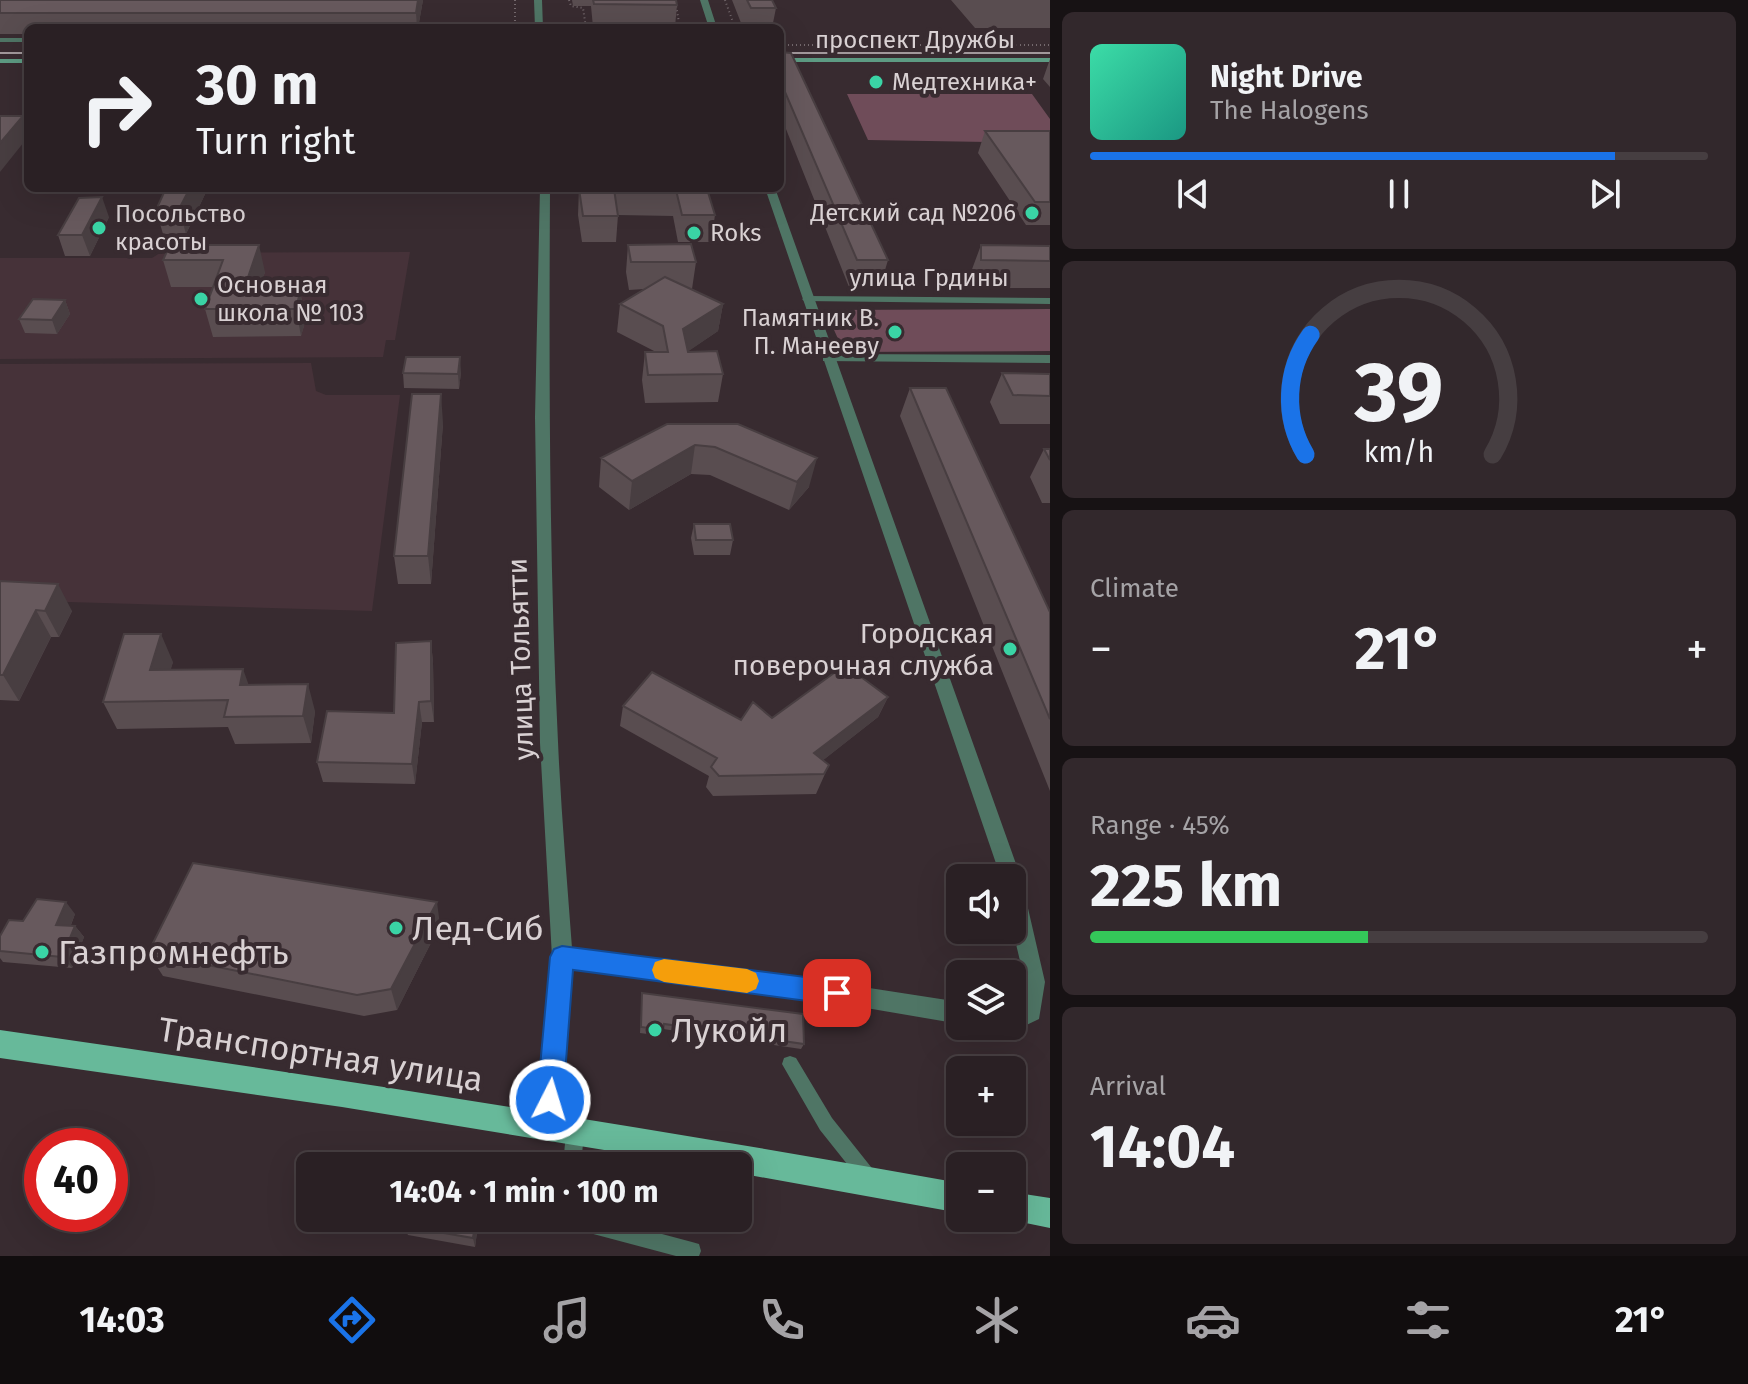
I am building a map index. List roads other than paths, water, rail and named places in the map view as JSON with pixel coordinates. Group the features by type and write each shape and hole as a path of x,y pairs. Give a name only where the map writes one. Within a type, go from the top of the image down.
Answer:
{"main road":[{"name":"проспект Дружбы","path":"784,60 1050,60"},
{"path":"0,61 24,61"},
{"name":"Транспортная улица","path":"0,1044 342,1093 644,1141 946,1196"},
{"path":"1026,1209 1050,1213"}],"street":[{"path":"538,0 539,24"},
{"path":"704,0 712,24"},
{"path":"0,40 24,40"},
{"name":"улица Тольятти","path":"545,192 542,417 549,743 562,957 561,1130"},
{"path":"771,192 1005,864"},
{"name":"улица Грдины","path":"808,299 1050,301"},
{"path":"827,358 1050,359"},
{"path":"1026,944 1035,982 1031,1011 1026,1014"},
{"path":"562,957 837,993 946,1011"}],"lane":[{"path":"790,1064 826,1124 873,1184"},
{"path":"561,1130 568,1152"},
{"path":"620,1232 692,1251"}],"tram line":[{"path":"0,53 24,53"},
{"path":"784,53 1050,53"}],"place":[{"name":"Медтехника+","path":"876,82"},
{"name":"Детский сад №206","path":"1032,213"},
{"name":"Посольство красоты","path":"99,228"},
{"name":"Roks","path":"694,233"},
{"name":"Основная школа № 103","path":"201,299"},
{"name":"Памятник В. П. Манееву","path":"895,332"},
{"name":"Городская поверочная служба","path":"1010,649"},
{"name":"Лед-Сиб","path":"396,928"},
{"name":"Газпромнефть","path":"42,952"},
{"name":"Лукойл","path":"655,1030"}]}
